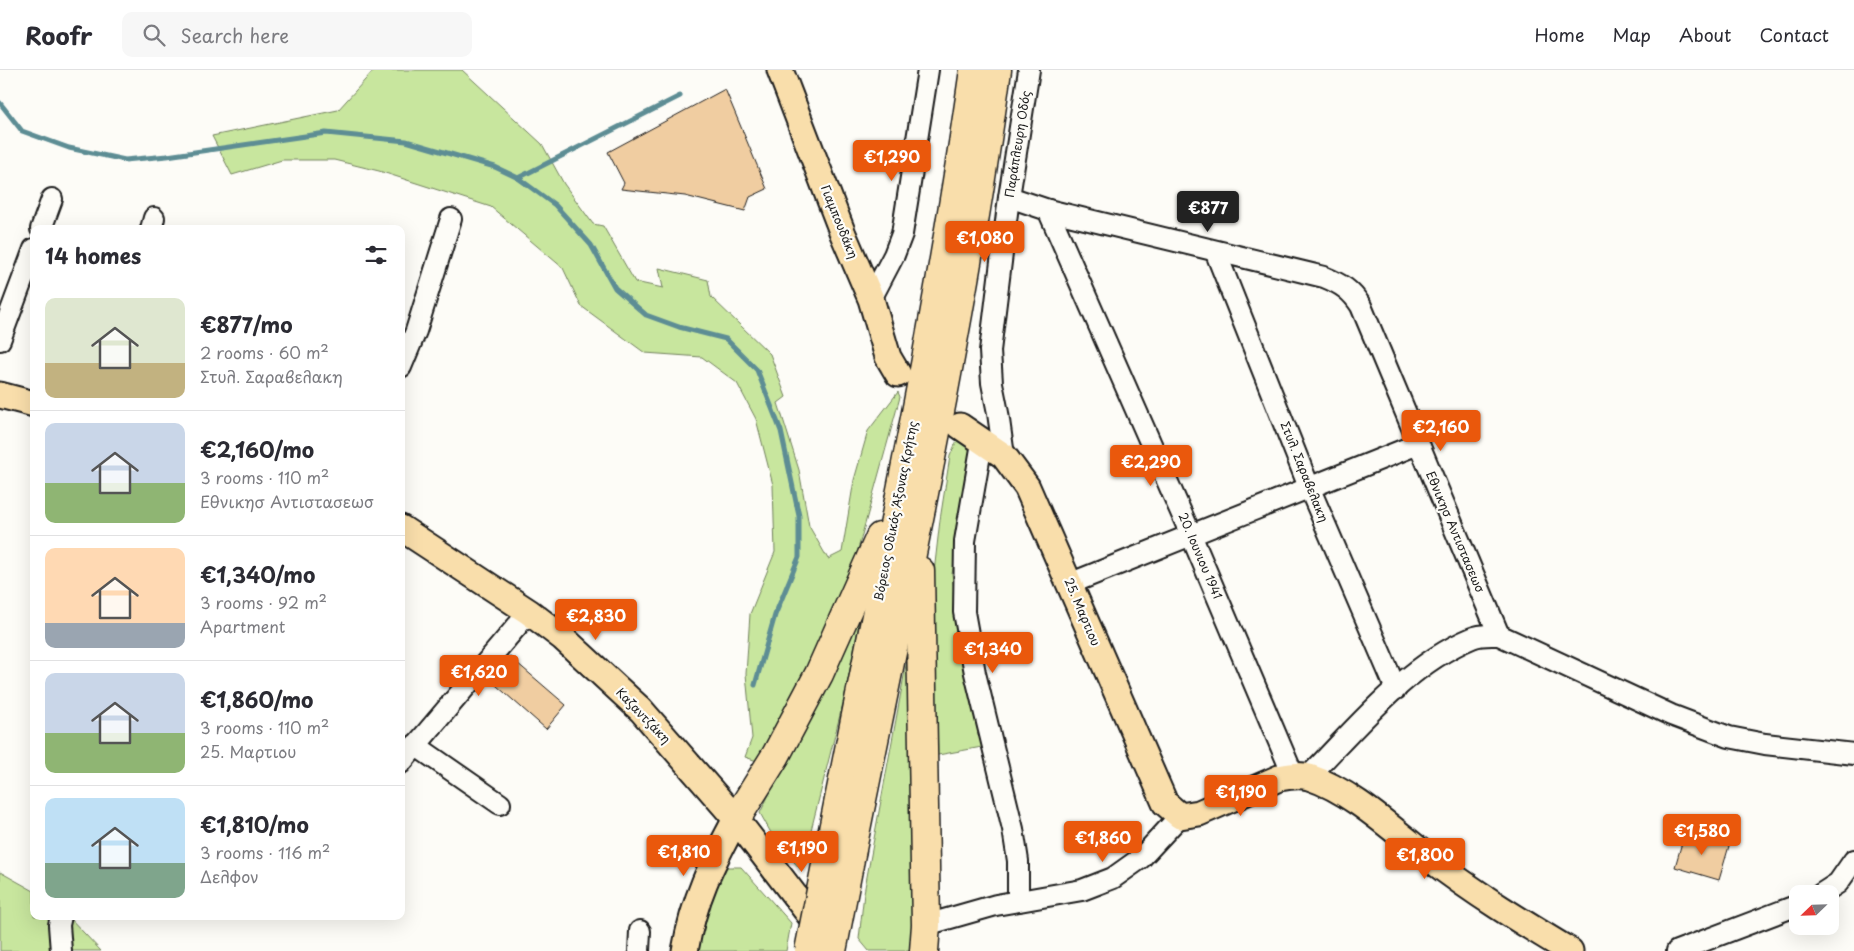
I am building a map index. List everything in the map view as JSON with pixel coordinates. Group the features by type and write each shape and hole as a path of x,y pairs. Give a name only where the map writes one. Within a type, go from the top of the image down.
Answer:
{"highway":[{"name":"Βόρειος Οδικός Άξονας Κρήτης","path":"909,502 934,319 956,195 974,70"},
{"name":"Βόρειος Οδικός Άξονας Κρήτης","path":"809,951 841,847 909,502 980,193 997,70"},
{"path":"736,820 776,756 820,674 868,560 909,502"},
{"path":"909,502 919,622 925,938"},
{"name":"Βόρειος Οδικός Άξονας Κρήτης","path":"832,951 841,847"}],"main road":[{"name":"Γιαμπουδάκη","path":"780,70 842,234 871,299 888,357 898,374"},
{"path":"0,395 30,403"},
{"name":"25. Μαρτιου","path":"960,426 982,443 1004,456 1027,487 1165,803 1180,816"},
{"name":"Καζαντζάκη","path":"405,531 529,612 563,638 641,710 736,820 823,933 840,951"},
{"path":"1180,816 1199,813 1279,778 1300,776 1372,812 1430,859 1493,904 1570,951"},
{"path":"685,951 692,915 707,872 736,820"}],"street":[{"path":"871,299 894,255 902,234 928,70"},
{"name":"Παράπλευρη Οδός","path":"1004,456 992,384 990,351 1029,70"},
{"path":"1010,197 1048,210 1216,253"},
{"path":"42,225 52,199"},
{"name":"20. Ιουνιου 1941","path":"1048,210 1191,535 1300,776"},
{"path":"405,358 416,332 451,219"},
{"name":"Εθνικησ Αντιστασεωσ","path":"1216,253 1324,277 1340,284 1351,292 1361,306 1499,635"},
{"name":"Στυλ. Σαραβελακη","path":"1216,253 1309,487 1396,689"},
{"path":"0,340 30,260"},
{"path":"982,443 965,541 964,612 975,672 1013,830 1018,861 1018,901"},
{"path":"1069,584 1418,444"},
{"path":"405,757 529,612"},
{"path":"1300,776 1396,689 1435,658 1474,637 1499,635 1671,715 1729,737 1765,744 1854,754"},
{"path":"415,745 500,804"},
{"path":"925,938 996,905 1082,890 1113,878 1141,858 1180,816"},
{"path":"1835,885 1854,860"},
{"path":"1677,951 1789,908"},
{"path":"60,920 61,951"}],"green space":[{"path":"374,70 462,70 542,144 564,184 593,224 603,226 635,282 663,288 659,268 708,280 711,297 770,354 786,397 778,403 799,470 809,526 828,559 842,552 854,480 868,431 898,392 900,397 841,611 760,762 745,757 752,738 746,674 750,614 775,552 773,485 756,419 737,383 702,357 645,353 581,306 563,268 491,207 379,171 334,160 282,160 232,175 212,136 338,110"},
{"path":"958,438 973,452 952,574 965,674 982,747 927,757 928,625 940,520 950,456"},
{"path":"863,604 844,699 801,870 775,840 760,813"},
{"path":"909,649 915,929 910,951 869,951 859,939 864,893"},
{"path":"727,867 741,867 791,923 786,951 696,951 715,882"},
{"path":"0,872 30,889 30,920 72,920 101,951 0,951"}],"building":[{"path":"725,89 767,189 750,197 745,211 685,196 621,189 624,183 608,152"},
{"path":"509,656 566,705 546,729 489,679"},
{"path":"1685,832 1729,846 1719,880 1675,867"}],"waterway":[{"path":"518,178 680,96"},
{"path":"0,103 22,131 69,148 125,160 167,156 326,133 406,141 495,167 518,178 555,205 591,245 615,288 646,315 679,327 726,339 757,370 781,431 799,516 799,557 775,615 755,685"}]}
